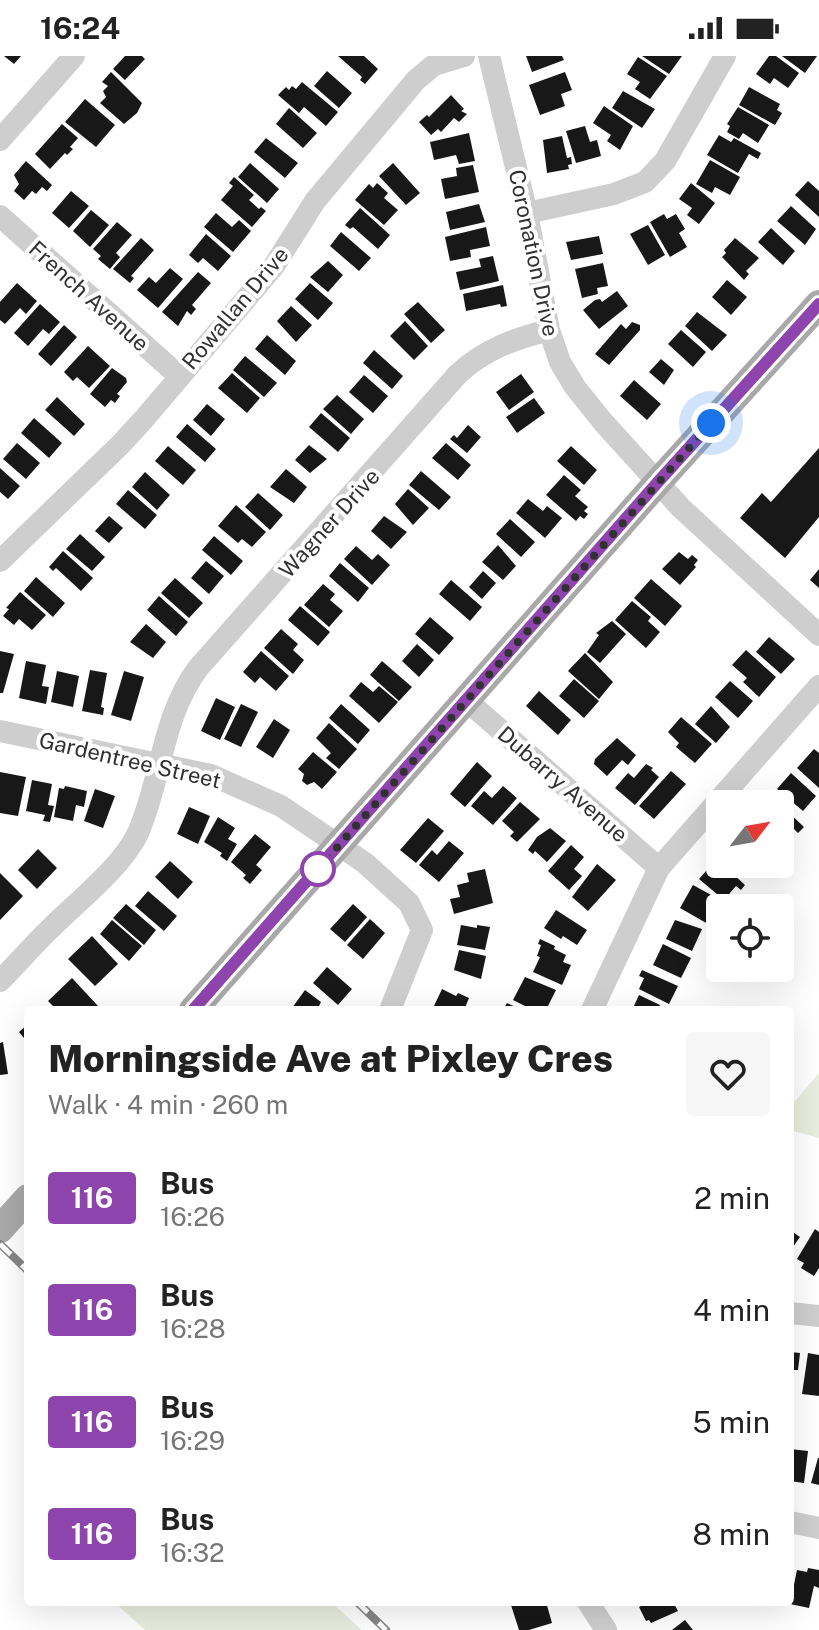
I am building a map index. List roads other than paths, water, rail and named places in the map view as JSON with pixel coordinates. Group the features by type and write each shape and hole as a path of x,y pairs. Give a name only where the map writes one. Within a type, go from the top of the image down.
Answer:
{"main road":[{"path":"197,1006 819,304"},
{"path":"0,1229 24,1202"}],"street":[{"path":"0,140 74,56"},
{"name":"Rowallan Drive","path":"0,561 120,445 274,266 315,201 416,80 434,65 464,56"},
{"name":"Coronation Drive","path":"489,56 527,213 549,330 560,362 603,422 681,508 819,635"},
{"path":"527,213 614,194 645,182 665,161 725,56"},
{"name":"French Avenue","path":"0,216 179,376"},
{"name":"Wagner Drive","path":"0,981 20,957 111,869 137,836 184,686 458,374 500,344 549,330"},
{"path":"594,1006 659,868 819,686"},
{"name":"Dubarry Avenue","path":"467,701 659,868"},
{"name":"Gardentree Street","path":"0,731 228,781 281,806 365,863 409,903 422,930 392,1006"},
{"path":"794,1313 819,1316"},
{"path":"794,1523 819,1528"},
{"path":"591,1606 606,1630"}],"railway":[{"path":"0,1244 24,1267"},
{"path":"361,1606 386,1630"}]}
